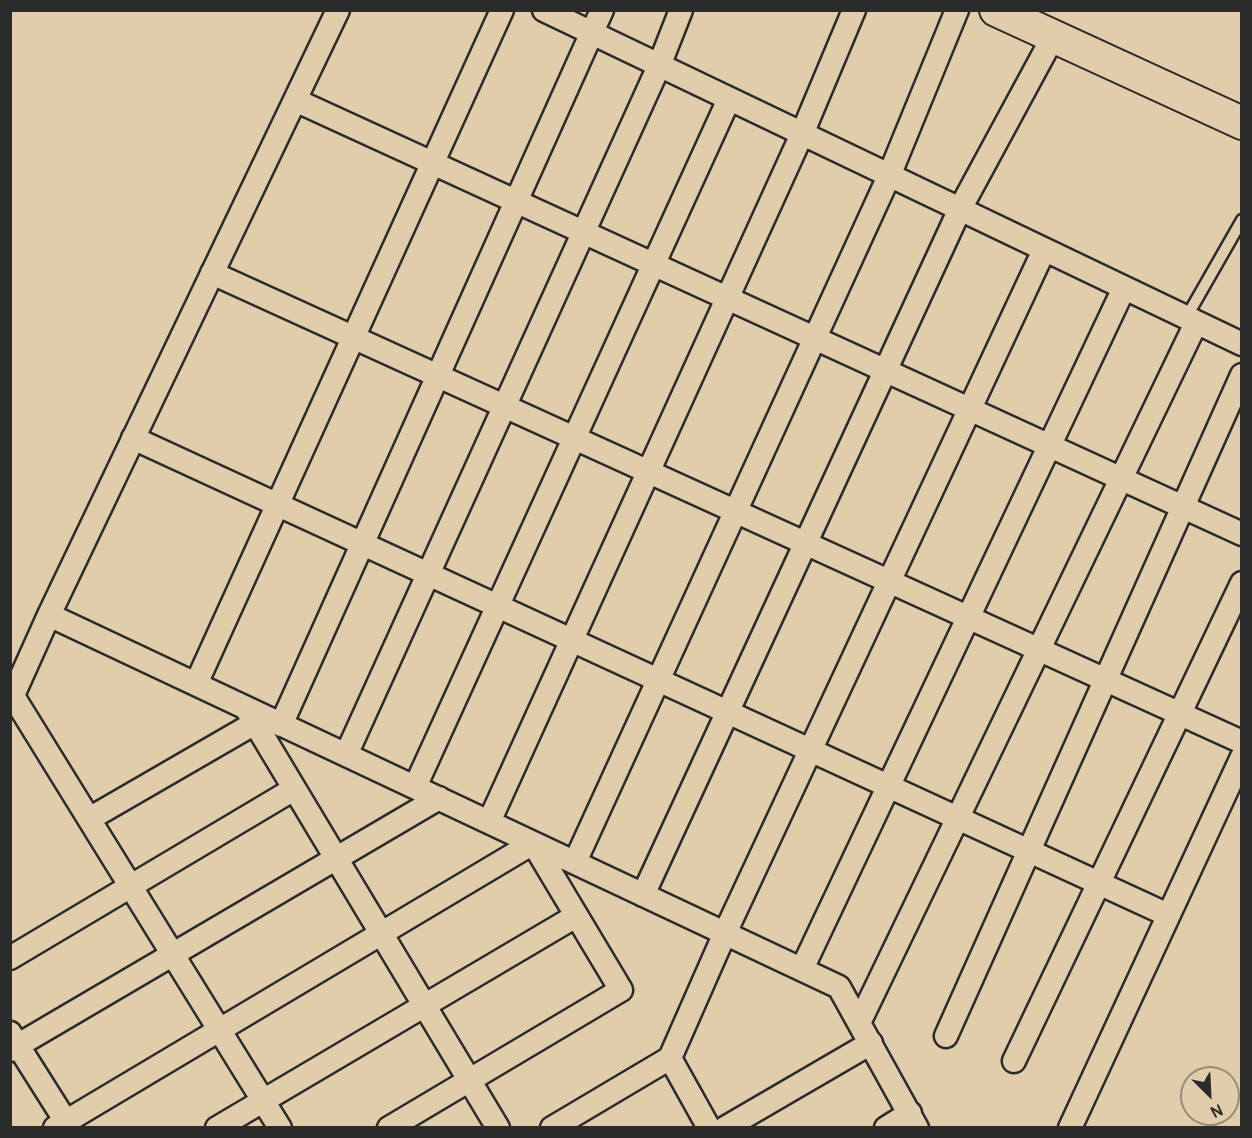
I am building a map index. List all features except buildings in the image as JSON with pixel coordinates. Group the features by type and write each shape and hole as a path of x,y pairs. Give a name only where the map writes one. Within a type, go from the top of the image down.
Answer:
{"street":[{"path":"280,1128 12,699 49,615 338,10"},
{"path":"196,684 502,10"},
{"path":"544,10 1242,344"},
{"path":"281,724 602,10"},
{"path":"346,755 659,66 681,10"},
{"path":"489,822 802,134 854,10"},
{"path":"575,862 889,176 957,10"},
{"path":"996,10 1242,123"},
{"path":"643,895 960,209 1053,37"},
{"path":"415,787 729,99"},
{"path":"295,100 1242,534"},
{"path":"552,1128 670,1058 725,933 1044,250"},
{"path":"212,273 1242,742"},
{"path":"802,969 1124,288"},
{"path":"859,1023 1121,479 1191,320"},
{"path":"946,1035 1242,375"},
{"path":"133,438 1168,915"},
{"path":"1014,1060 1242,583"},
{"path":"49,615 196,684 250,715 281,724 839,987 914,1120 886,1128"},
{"path":"250,715 498,1128"},
{"path":"89,819 250,715"},
{"path":"1070,1128 1242,757"},
{"path":"10,958 294,789"},
{"path":"439,798 173,955 13,1043 64,1125 533,843"},
{"path":"389,1128 621,990 533,843"},
{"path":"217,1128 576,915"},
{"path":"725,1128 871,1043"},
{"path":"670,1058 709,1128"}],"lane":[{"path":"1191,320 1242,220"}]}
